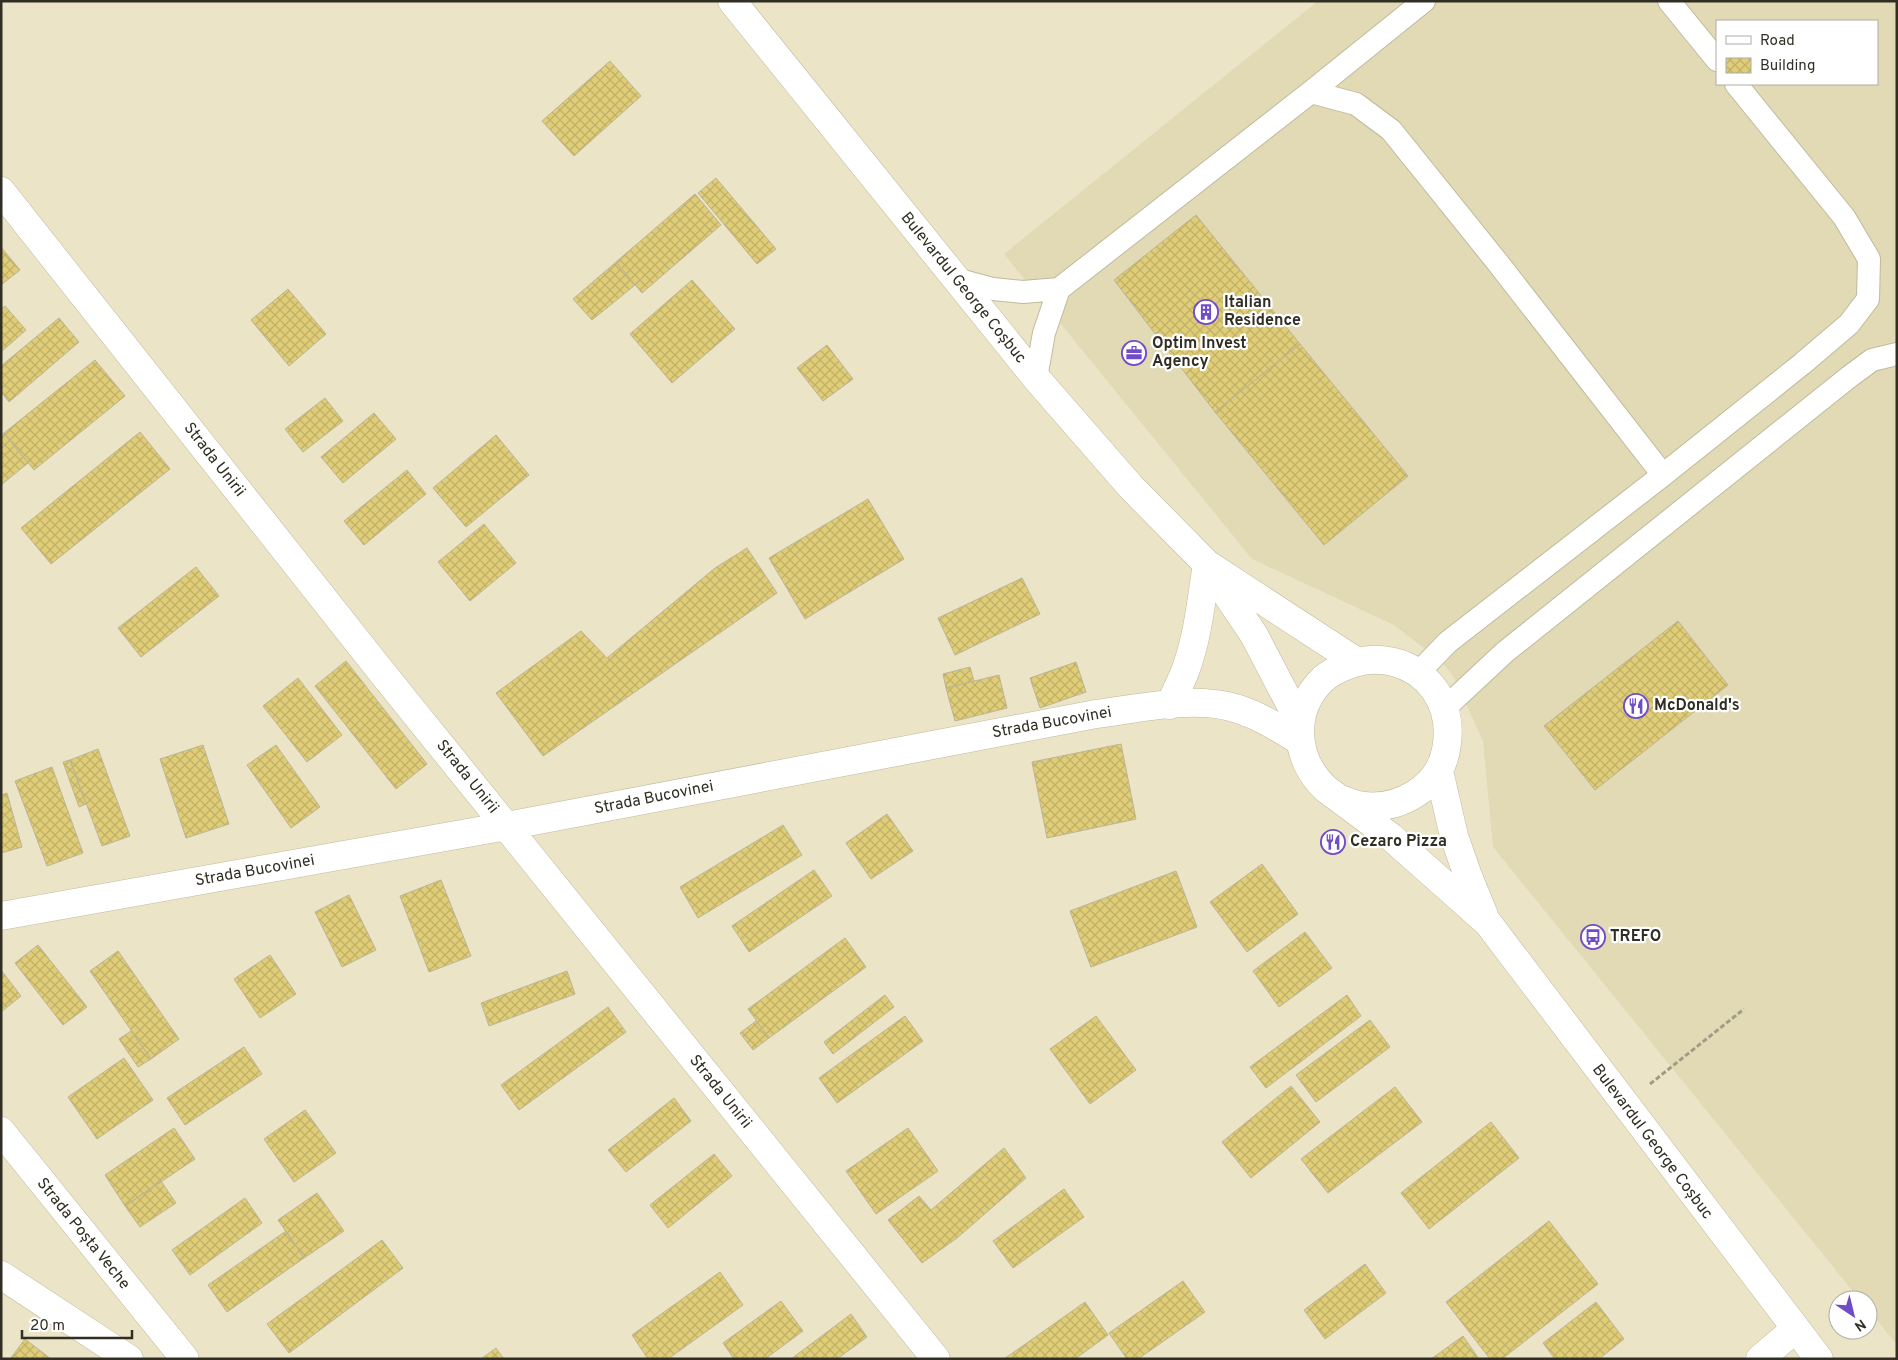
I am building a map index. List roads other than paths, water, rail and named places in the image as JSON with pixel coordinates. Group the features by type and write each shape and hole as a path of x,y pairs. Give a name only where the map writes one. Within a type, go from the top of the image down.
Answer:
{"street":[{"name":"Bulevardul George Coșbuc","path":"732,1 1036,378 1130,487 1207,564 1254,635 1300,732 1303,754 1308,767 1317,780 1391,837 1488,923 1795,1330 1819,1359"},
{"name":"Strada Unirii","path":"1,191 384,675 936,1359"},
{"name":"Bulevardul George Coșbuc","path":"1207,564 1357,662"},
{"path":"1170,705 1191,651 1207,564"},
{"name":"Bulevardul George Coșbuc","path":"1300,732 1310,695 1324,678 1337,670 1357,662 1376,659 1406,665 1433,688 1445,708 1448,735 1446,752 1439,770 1421,791 1398,803 1384,806 1362,806 1338,798"},
{"name":"Strada Bucovinei","path":"1,916 507,826 1096,714 1201,703 1228,706 1300,732"},
{"name":"Bulevardul George Coșbuc","path":"1439,770 1454,836 1468,876 1488,923"},
{"name":"Strada Poșta Veche","path":"1,1131 185,1359"},
{"path":"1,1275 128,1359"},
{"path":"1760,1359 1795,1330"}],"lane":[{"path":"956,279 1001,290 1023,292 1058,289 1311,92 1424,1"},
{"path":"1669,1 1716,59"},
{"path":"1418,674 1448,642 1802,364 1849,324 1868,300 1869,259 1844,217 1737,85"},
{"path":"1311,92 1356,104 1391,130 1498,263 1663,475"},
{"path":"1036,378 1044,333 1058,289"},
{"path":"1445,708 1505,652 1849,377 1872,360 1897,354"}],"place":[{"name":"Italian Residence","path":"1206,312"},
{"name":"Optim Invest Agency","path":"1134,353"},
{"name":"McDonald's","path":"1636,706"},
{"name":"Cezaro Pizza","path":"1333,842"},
{"name":"TREFO","path":"1593,937"}]}
